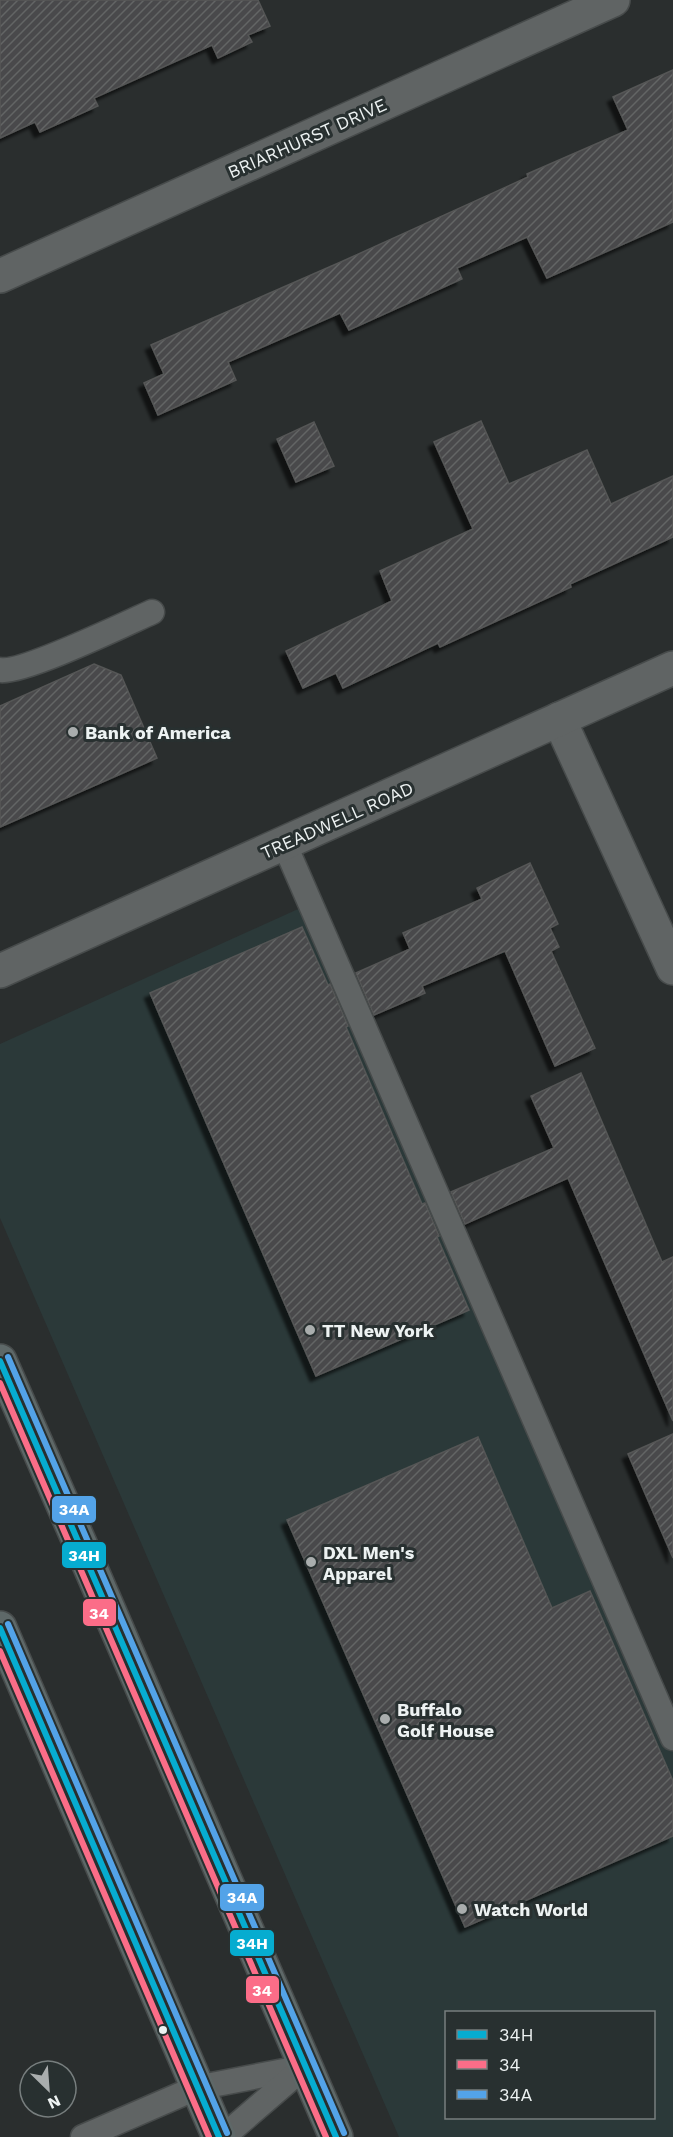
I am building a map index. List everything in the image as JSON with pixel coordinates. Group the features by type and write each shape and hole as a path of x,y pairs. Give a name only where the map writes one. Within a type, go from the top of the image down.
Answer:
{"main road":[{"path":"0,1361 86,1555 336,2137"},
{"path":"0,1628 196,2088 221,2137"}],"street":[{"name":"BRIARHURST DRIVE","path":"0,276 613,0"},
{"name":"TREADWELL ROAD","path":"0,971 673,668"},
{"path":"559,719 673,968"}],"lane":[{"path":"0,670 31,664 152,612"},
{"path":"284,843 673,1738"},
{"path":"83,2137 196,2088 305,2067"},
{"path":"221,2137 305,2067"}],"shaded area":[{"path":"318,900 673,1705 673,2137 399,2137 0,1218 0,1044"}],"building":[{"path":"0,0 258,0 270,26 248,35 252,42 218,58 212,45 94,98 98,106 40,132 35,122 0,138"},
{"path":"673,70 673,222 547,278 527,237 457,268 462,279 349,330 340,313 228,362 236,380 158,415 144,383 164,374 151,345 343,261 528,177 527,174 628,130 613,97"},
{"path":"481,421 509,484 587,450 611,504 673,476 673,537 440,647 438,643 343,688 336,673 303,688 286,651 392,601 380,571 473,529 434,442"},
{"path":"314,422 334,466 296,482 277,439"},
{"name":"Bank of America","path":"94,664 121,675 157,758 0,827 0,706"},
{"path":"530,863 558,924 550,928 559,947 551,951 595,1048 555,1066 505,951 422,986 425,993 374,1015 356,973 410,949 403,933 482,899 477,888"},
{"path":"302,927 328,985 330,984 348,1026 346,1027 422,1204 425,1203 439,1236 437,1237 469,1310 316,1376 150,993"},
{"path":"581,1073 662,1262 673,1257 673,1421 568,1178 465,1224 451,1192 554,1148 531,1096"},
{"path":"673,1434 673,1558 628,1454"},
{"path":"478,1437 552,1608 590,1591 673,1781 673,1836 465,1927 287,1520"}],"transit line":[{"name":"34A","path":"8,1357 344,2133"},
{"name":"34H","path":"0,1361 336,2137"},
{"name":"34","path":"0,1383 326,2137"},
{"name":"34A","path":"8,1624 227,2133"},
{"name":"34H","path":"0,1628 219,2137"},
{"name":"34","path":"0,1651 209,2137"}],"place":[{"name":"Bank of America","path":"73,732"},
{"name":"TT New York","path":"310,1330"},
{"name":"DXL Men's Apparel","path":"311,1562"},
{"name":"Buffalo Golf House","path":"385,1719"},
{"name":"Watch World","path":"462,1909"}]}
